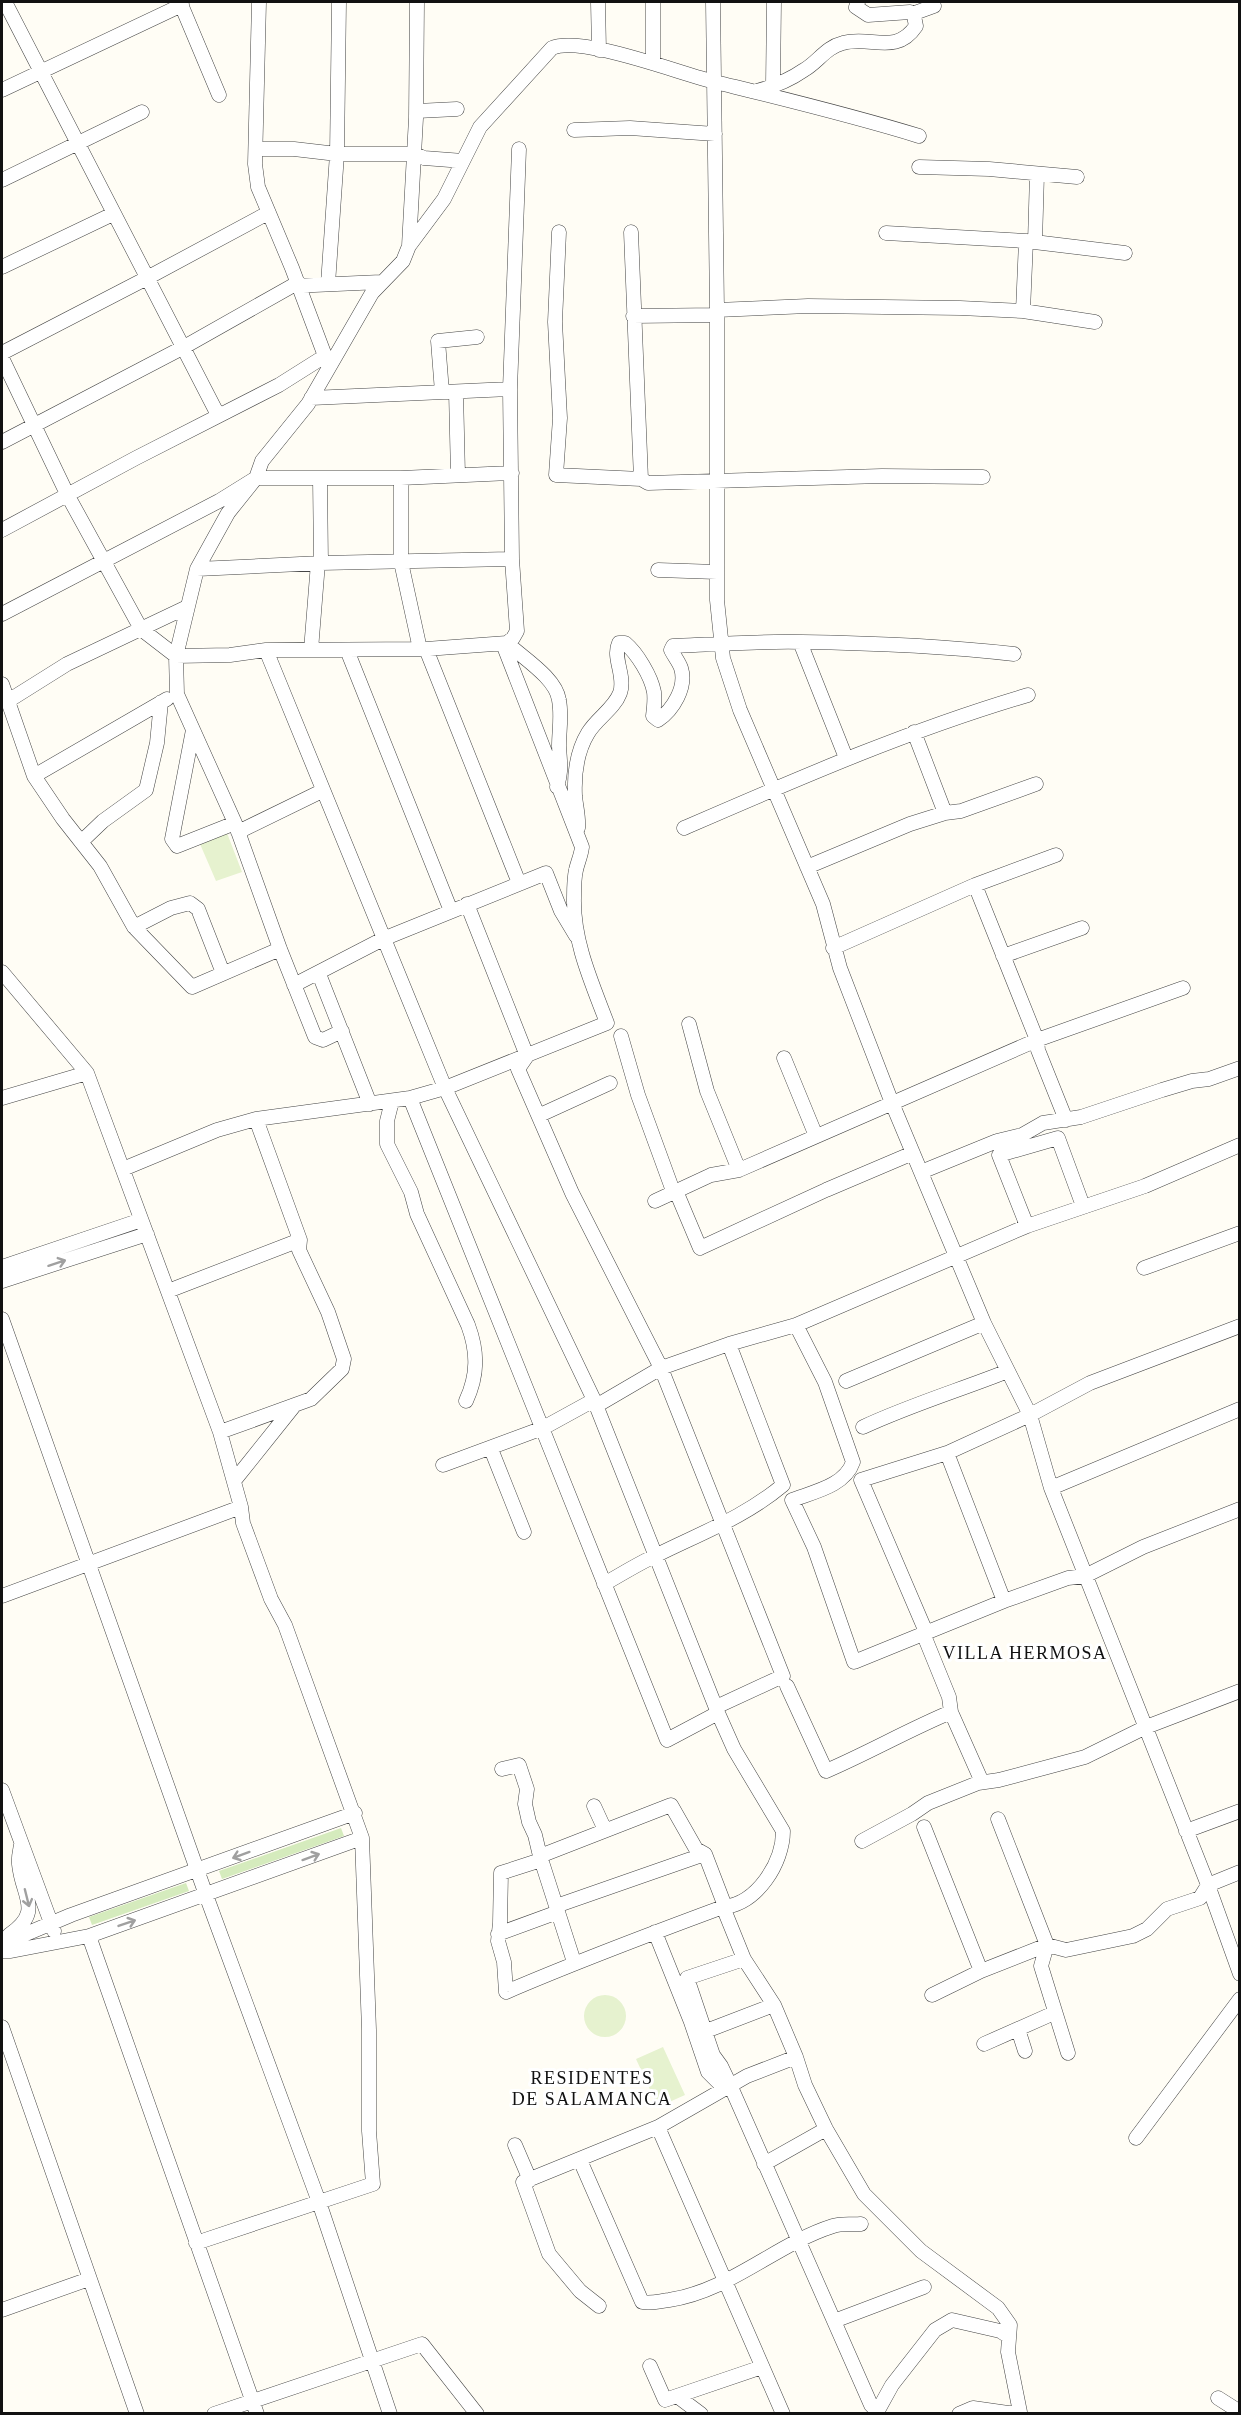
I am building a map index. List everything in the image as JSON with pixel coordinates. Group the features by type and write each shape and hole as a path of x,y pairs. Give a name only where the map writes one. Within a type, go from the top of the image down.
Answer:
{"street":[{"path":"3,2 41,71 218,415"},
{"path":"259,2 256,149 258,187 328,359"},
{"path":"328,284 337,154 339,2"},
{"path":"409,246 417,111 417,2"},
{"path":"598,2 598,50"},
{"path":"652,63 653,2"},
{"path":"713,2 717,312 717,600 723,658 731,686 823,904 833,948 892,1103 984,1323 1030,1415 1050,1488 1208,1884 1239,1974"},
{"path":"773,85 774,2"},
{"path":"757,91 805,70 824,52 843,42 892,43 903,39 916,26 912,14 904,11 886,16 868,15 856,7 858,2"},
{"path":"2,90 181,3 219,95"},
{"path":"912,14 934,6"},
{"path":"342,1031 323,1040 315,1037 279,949 236,828 177,694 176,656 197,569 228,513 256,478 262,461 311,398 328,359 381,282 403,261 409,246 444,199 485,120 521,84 552,48 560,44 598,50 919,136"},
{"path":"417,111 457,109"},
{"path":"2,180 142,112"},
{"path":"574,130 630,128 715,134"},
{"path":"256,149 294,149 337,154 415,154 424,158 463,160"},
{"path":"2,358 68,496 141,629 176,656 230,655 266,650 423,649 508,642 517,631 512,559 510,389 519,149"},
{"path":"919,167 989,169 1077,177"},
{"path":"1023,311 1037,174"},
{"path":"2,352 268,213"},
{"path":"2,267 113,214"},
{"path":"559,232 555,322 560,418 556,475 640,479 648,483 882,476 983,477"},
{"path":"631,232 640,479"},
{"path":"886,233 1031,242 1125,253"},
{"path":"2,442 184,347 292,286 381,282"},
{"path":"633,316 808,306 1023,311 1095,322"},
{"path":"442,392 438,341 477,337"},
{"path":"2,531 218,415 328,359"},
{"path":"311,398 510,389"},
{"path":"456,392 458,475"},
{"path":"2,614 219,501 256,478 401,477 512,473"},
{"path":"401,477 402,562 423,649 519,883"},
{"path":"311,650 319,563 320,478"},
{"path":"197,569 319,563 512,559"},
{"path":"658,570 717,572"},
{"path":"8,700 68,664 187,607"},
{"path":"508,642 545,676 557,692 562,772 557,787"},
{"path":"123,1169 217,1130 256,1119 392,1101 445,1088 607,1023 582,957 578,940 574,899 576,869 581,858 582,847 557,787 508,642"},
{"path":"800,642 846,758"},
{"path":"578,833 579,822 575,794 579,750 590,730 614,703 621,690 621,674 616,650 619,643 624,643 631,648 648,677 654,693 653,716 658,720 667,714 675,703 681,685 681,668 671,650 673,646 800,642 941,646 1014,654"},
{"path":"266,650 382,939 445,1088 595,1403 734,1749 783,1831 783,1843 779,1855 763,1884 751,1896 733,1906 723,1907 574,1962 506,1992 504,1962 498,1941 501,1923 501,1873 671,1805 696,1849 705,1854 723,1901 723,1907 744,1959 774,2005 805,2085 826,2129 864,2194 921,2251"},
{"path":"347,650 452,910"},
{"path":"2,684 34,776 100,866 134,927 192,987 279,949"},
{"path":"34,776 177,694"},
{"path":"684,828 846,758 914,732 1028,694"},
{"path":"81,842 104,820 146,790 157,743 161,702"},
{"path":"193,730 172,839 177,846 236,828 322,791"},
{"path":"914,732 945,813"},
{"path":"807,867 910,824 945,813 961,811 1036,784"},
{"path":"833,948 975,885 1056,855"},
{"path":"294,985 319,974 382,939 546,873 561,911 578,940"},
{"path":"975,885 1037,1040 1038,1050 1066,1120"},
{"path":"134,927 171,909 190,903 198,909 223,973"},
{"path":"467,904 527,1056"},
{"path":"1003,956 1082,928"},
{"path":"2,972 87,1073 220,1432 241,1507 243,1523 271,1599 285,1624 363,1838 369,2030 369,2131 373,2184 196,2243"},
{"path":"319,974 370,1104"},
{"path":"654,1201 711,1175 739,1170 1037,1040 1184,988"},
{"path":"689,1024 707,1091 739,1170"},
{"path":"621,1036 638,1095 700,1248 913,1153"},
{"path":"410,1098 667,1740 717,1710 783,1676 661,1368 572,1193 540,1114 518,1069 527,1056"},
{"path":"784,1058 816,1136"},
{"path":"921,1172 997,1142 1022,1135 1042,1123 1066,1120 1239,1068"},
{"path":"2,1098 87,1073"},
{"path":"540,1114 610,1083"},
{"path":"392,1101 387,1121 387,1144 411,1192 417,1214 474,1343 475,1378 466,1401"},
{"path":"220,1432 311,1399 342,1369 344,1359 327,1312 300,1250 300,1240 256,1119"},
{"path":"1027,1226 999,1155 1058,1138 1083,1206"},
{"path":"443,1465 543,1428 661,1368 729,1344 796,1325 1027,1226 1145,1186 1239,1145"},
{"path":"2,1267 141,1220"},
{"path":"1144,1268 1239,1233"},
{"path":"2,1281 147,1234"},
{"path":"168,1291 300,1240"},
{"path":"2,1318 206,1895 319,2202 390,2414"},
{"path":"846,1381 984,1323"},
{"path":"796,1325 825,1382 853,1462 845,1476 828,1487 792,1500 814,1547 854,1662 1004,1601 1068,1578 1085,1576 1143,1547 1239,1509"},
{"path":"982,1782 951,1712 949,1697 924,1632 861,1480 947,1453 1030,1415 1090,1383 1239,1326"},
{"path":"604,1584 656,1555 724,1525 765,1501 783,1485 729,1344"},
{"path":"863,1427 900,1410 1008,1371"},
{"path":"234,1481 296,1404"},
{"path":"1050,1488 1239,1409"},
{"path":"491,1449 524,1532"},
{"path":"947,1453 1004,1601"},
{"path":"2,1596 241,1507"},
{"path":"787,1686 826,1771 865,1755 897,1736 951,1712"},
{"path":"862,1841 912,1815 927,1803 982,1782 1086,1757 1146,1727 1239,1690"},
{"path":"502,1769 519,1765 527,1789 525,1804 529,1822 574,1962"},
{"path":"2,1790 58,1941"},
{"path":"594,1806 605,1830"},
{"path":"1186,1831 1239,1811"},
{"path":"2,1943 51,1923 355,1813"},
{"path":"998,1820 1047,1945 1041,1966 1068,2053"},
{"path":"924,1827 981,1971"},
{"path":"2,1951 89,1936 363,1838"},
{"path":"2,1943 28,1918 30,1905 19,1862 21,1843"},
{"path":"498,1934 557,1909 705,1854"},
{"path":"932,1995 981,1971 1047,1945 1066,1950 1132,1936 1147,1929 1167,1909 1200,1898 1208,1884 1239,1872"},
{"path":"655,1932 708,2072 721,2085 731,2087"},
{"path":"89,1936 255,2407"},
{"path":"744,1959 687,1978 713,2055 731,2087 876,2412 892,2385 936,2330 952,2320 1000,2331 1008,2336"},
{"path":"1136,2138 1239,1999"},
{"path":"706,2031 774,2005"},
{"path":"984,2044 1054,2013"},
{"path":"2,2027 137,2414"},
{"path":"1018,2029 1025,2051"},
{"path":"599,2306 580,2290 549,2254 523,2182 658,2127 747,2076 796,2057"},
{"path":"658,2127 783,2414"},
{"path":"764,2164 826,2129"},
{"path":"515,2145 530,2180"},
{"path":"580,2160 642,2302 651,2303 685,2298 725,2282 799,2240 836,2225 861,2224"},
{"path":"858,2201 876,2219 998,2308 1010,2325 1008,2352 1020,2412 1008,2413 973,2408 959,2414"},
{"path":"2,2310 89,2279"},
{"path":"834,2321 924,2287"},
{"path":"214,2414 255,2407 422,2344 477,2414"},
{"path":"650,2366 665,2400 762,2367"},
{"path":"677,2396 701,2414"},
{"path":"1218,2398 1239,2412"}],"green space":[{"path":"227,833 242,872 216,881 200,844"},
{"path":"341,1828 344,1836 222,1879 219,1871"},
{"path":"186,1883 189,1891 92,1925 89,1917"},
{"path":"605,1995 620,2001 626,2016 620,2031 605,2037 590,2031 584,2016 590,2001"},
{"path":"663,2047 685,2095 658,2107 636,2059"}],"district":[{"name":"VILLA HERMOSA","path":"1025,1653"},
{"name":"RESIDENTES DE SALAMANCA","path":"592,2088"}]}
